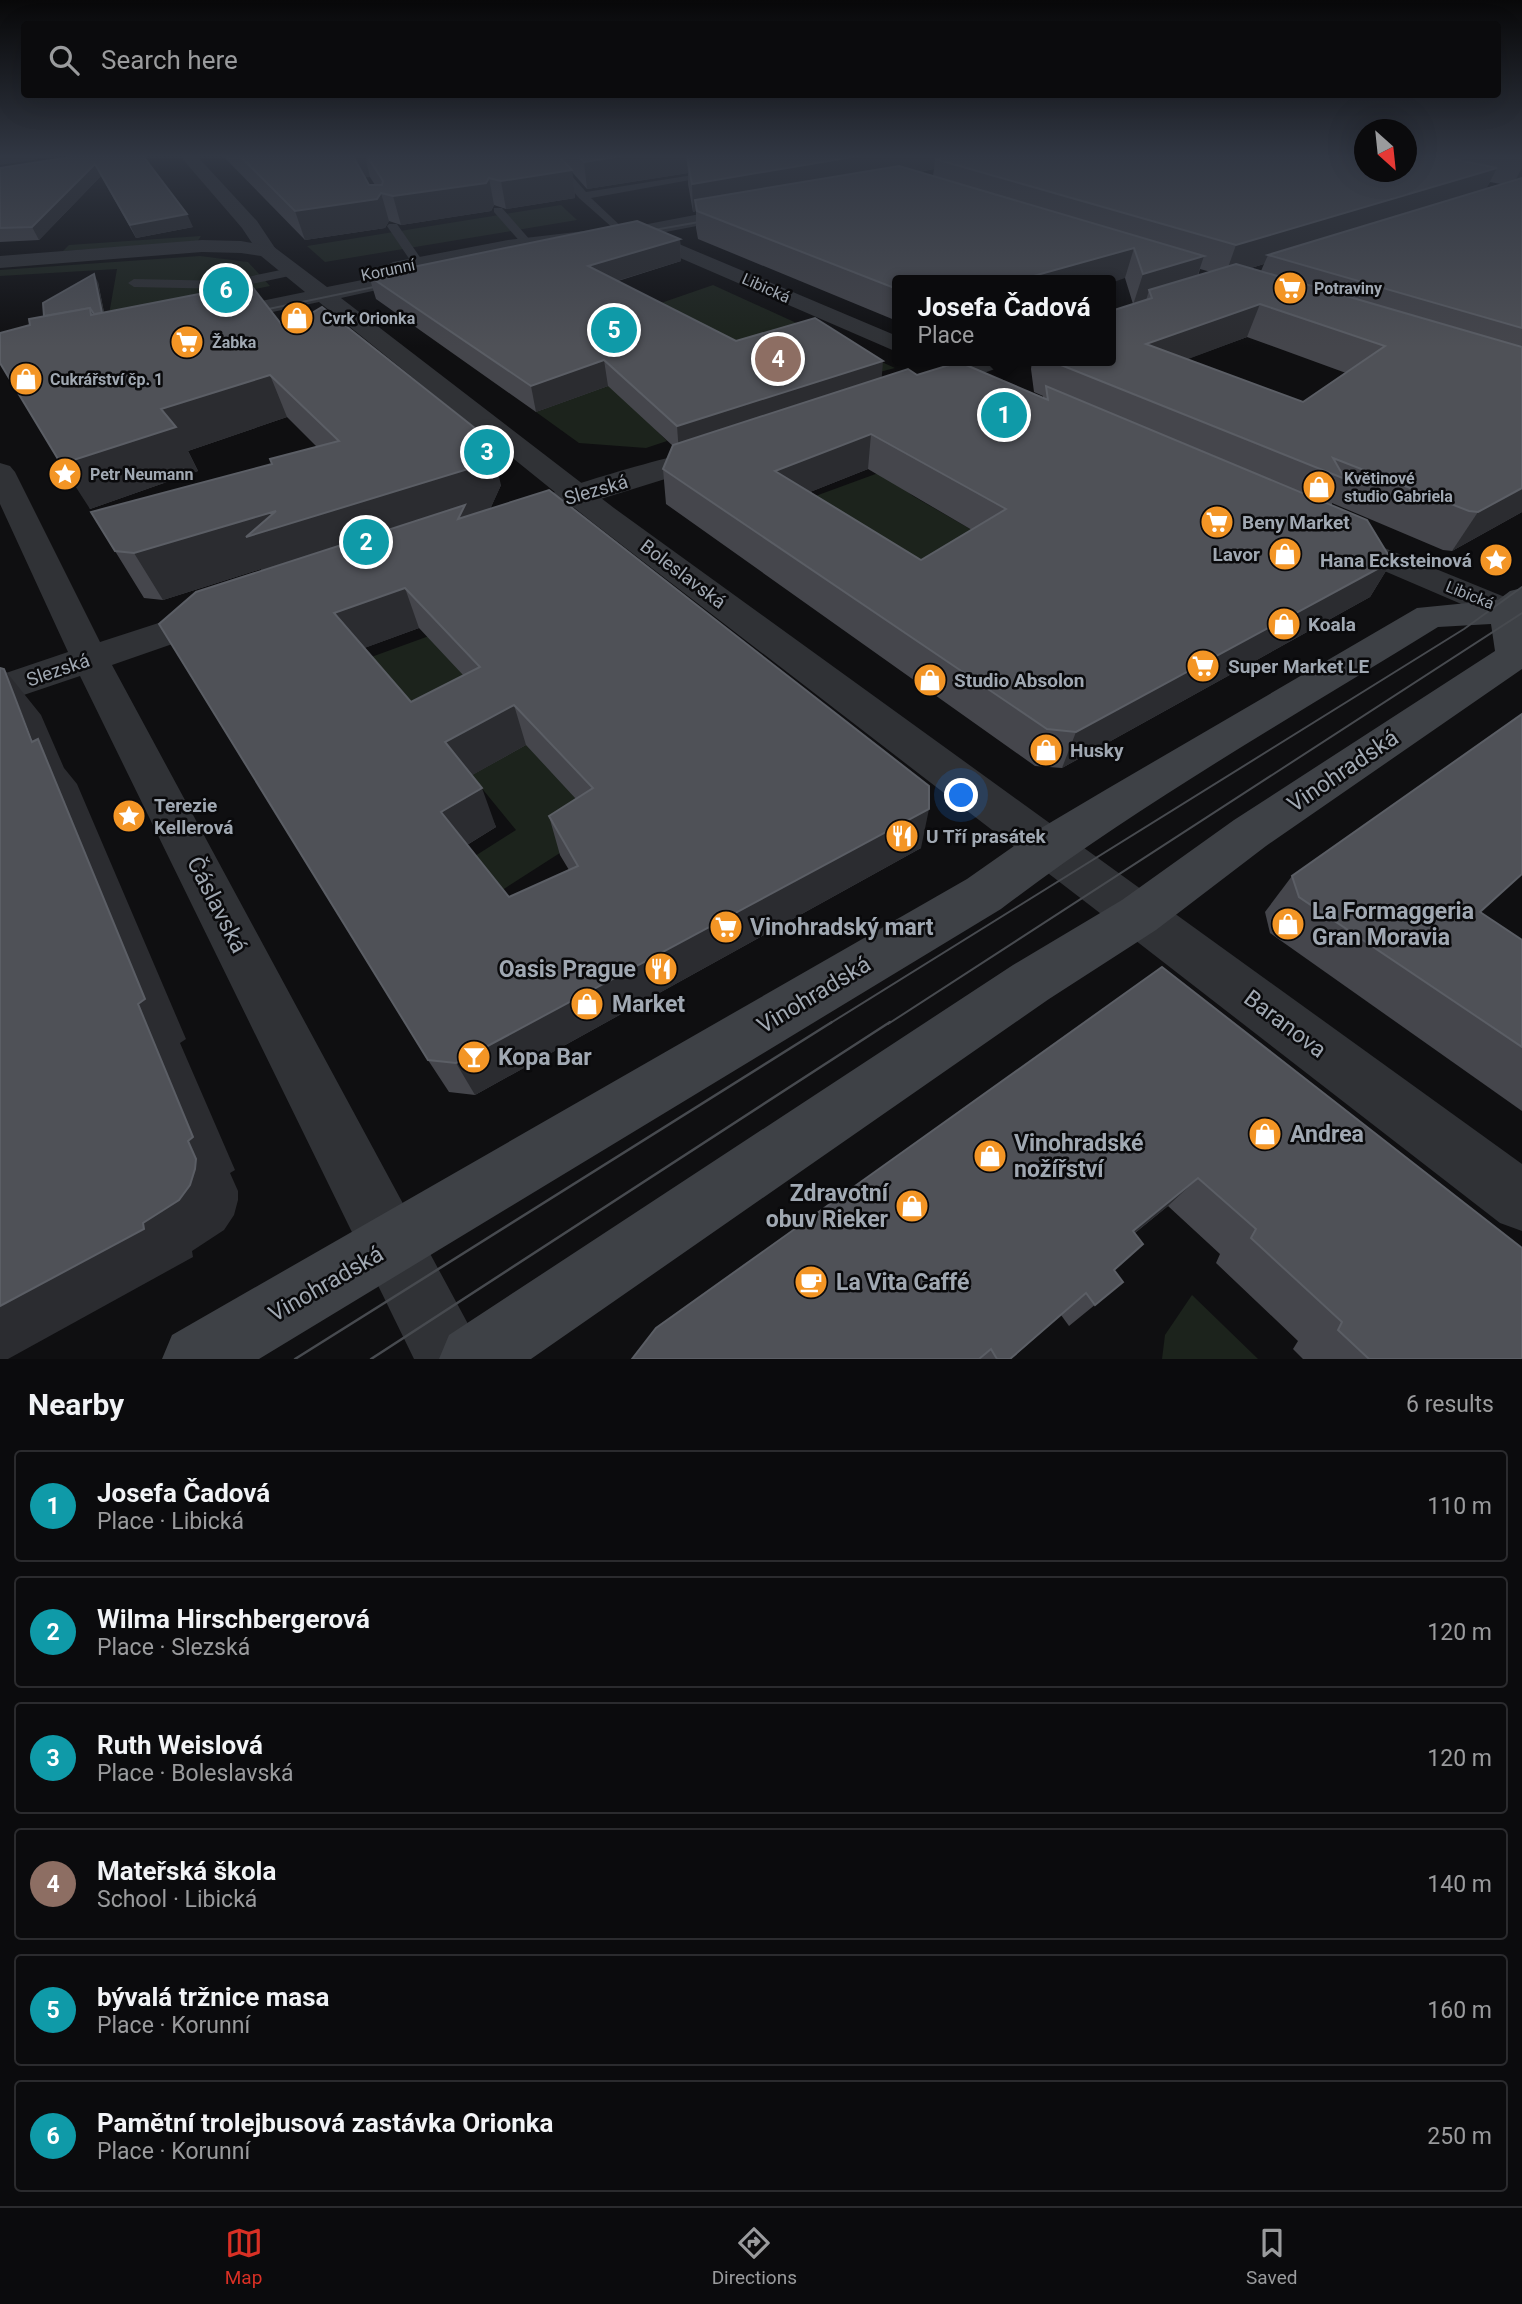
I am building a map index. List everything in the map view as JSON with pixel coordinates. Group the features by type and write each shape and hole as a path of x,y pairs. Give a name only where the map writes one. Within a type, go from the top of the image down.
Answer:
{"main road":[{"name":"Vinohradská","path":"196,1359 406,1272 984,894 1047,848 1430,616 1517,609 1514,656 1250,833 1139,915 1031,982 473,1359"}],"street":[{"path":"244,219 267,251"},
{"name":"Korunní","path":"195,321 703,219"},
{"path":"202,246 226,241 251,227"},
{"name":"Korunní","path":"324,295 358,275 527,243 629,233"},
{"name":"Libická","path":"629,233 892,343"},
{"path":"0,262 202,246 267,251"},
{"name":"Boleslavská","path":"267,251 576,493 1047,848"},
{"path":"899,394 946,367 993,374"},
{"name":"Slezská","path":"515,517 576,493 654,474 745,445"},
{"name":"Čáslavská","path":"0,472 90,659 450,1359"},
{"name":"Libická","path":"1323,532 1517,609"},
{"name":"Slezská","path":"0,689 243,608"},
{"name":"Baranova","path":"1047,848 1522,1201"}],"lane":[{"path":"506,219 527,243"},
{"path":"612,219 629,233"},
{"path":"393,226 418,263"},
{"path":"134,283 228,285 295,271"}],"shaded area":[{"path":"472,219 577,220 325,262 307,246"},
{"path":"201,236 197,242 63,251 69,245"},
{"path":"200,256 248,262 270,286 108,320 117,269 0,276 0,270"},
{"path":"713,285 895,368 656,430 667,441 646,448 579,443 536,412 705,350 635,312"},
{"path":"881,472 913,496 998,545 928,589 810,498"},
{"path":"522,602 492,707 438,735 363,660"},
{"path":"527,744 602,826 493,896 464,863 516,830 471,775"},
{"path":"1192,1295 1258,1359 1162,1359 1165,1335"}],"building":[{"path":"0,219 40,219 32,227 0,228"},
{"path":"127,219 159,219 130,225"},
{"path":"719,219 1080,219 1204,256 1143,274 1134,248 1037,275 892,275 892,287"},
{"path":"1146,219 1323,219 1236,245"},
{"path":"1385,219 1522,219 1522,328 1268,255"},
{"path":"637,221 680,239 588,266 736,341 815,318 883,361 677,426 604,360 531,386 369,276"},
{"path":"1236,264 1522,347 1522,488 1478,512 1469,511 1333,458 1345,479 1063,366 1116,366 1116,309 1152,298 1149,290","holes":["1260,304 1385,346 1303,402 1146,344"]},
{"path":"94,274 102,313 94,314 90,308 44,316 43,303"},
{"path":"250,284 285,329 322,307 490,440 478,466 246,537 276,511 134,553 115,551 91,512 272,464 270,459 339,441 270,375 161,409 176,427 61,464 0,363 0,333 30,325 29,319 90,308 91,315"},
{"path":"946,366 968,366 1048,400 1046,386 1367,520 1392,561 1076,732 1047,729 663,469 673,445 908,369 917,375","holes":["871,434 1006,509 921,560 775,471"]},
{"path":"549,490 929,786 929,809 456,1063 428,1060 159,624 196,592 465,505 458,519","holes":["405,588 480,667 411,702 334,613","514,705 593,788 549,816 578,866 509,897 441,812 482,788 445,742"]},
{"path":"0,668 4,669 32,742 38,739 145,999 138,1004 193,1137 188,1141 196,1159 190,1185 179,1200 143,1223 144,1229 0,1306 0,782"},
{"path":"1522,714 1522,874 1480,912 1522,940 1522,1047 1299,897 1292,876"},
{"path":"1162,967 1522,1248 1522,1359 1369,1359 1338,1330 1342,1322 1251,1238 1256,1229 1198,1178 1133,1231 1143,1244 1114,1270 1123,1282 1095,1305 1086,1293 1010,1359 997,1359 991,1349 979,1359 632,1359 656,1328"}],"tram line":[{"path":"637,233 714,219"},
{"path":"249,313 393,283"},
{"path":"829,1024 1464,629 1522,587"},
{"path":"888,1024 1522,613"},
{"path":"295,1359 832,1022"},
{"path":"371,1359 890,1022"}],"place":[{"name":"Potraviny","path":"1290,288"},
{"name":"Pamětní trolejbusová zastávka Orionka","path":"226,290"},
{"name":"Cvrk Orionka","path":"297,318"},
{"name":"bývalá tržnice masa","path":"614,330"},
{"name":"Žabka","path":"187,342"},
{"name":"Mateřská škola","path":"778,359"},
{"name":"Cukrářství čp. 1","path":"26,379"},
{"name":"Josefa Čadová","path":"1004,415"},
{"name":"Ruth Weislová","path":"487,452"},
{"name":"Petr Neumann","path":"65,474"},
{"name":"Květinové studio Gabriela","path":"1319,487"},
{"name":"Beny Market","path":"1217,522"},
{"name":"Wilma Hirschbergerová","path":"366,542"},
{"name":"Lavor","path":"1285,554"},
{"name":"Hana Ecksteinová","path":"1496,560"},
{"name":"Koala","path":"1284,624"},
{"name":"Super Market LE","path":"1203,666"},
{"name":"Studio Absolon","path":"930,680"},
{"name":"Husky","path":"1046,750"},
{"name":"Terezie Kellerová","path":"129,816"},
{"name":"U Tří prasátek","path":"902,836"},
{"name":"La Formaggeria Gran Moravia","path":"1288,924"},
{"name":"Vinohradský mart","path":"726,927"},
{"name":"Oasis Prague","path":"661,969"},
{"name":"Market","path":"587,1004"},
{"name":"Kopa Bar","path":"474,1057"},
{"name":"Andrea","path":"1265,1134"},
{"name":"Vinohradské nožířství","path":"990,1156"},
{"name":"Zdravotní obuv Rieker","path":"912,1206"},
{"name":"La Vita Caffé","path":"811,1282"}]}
